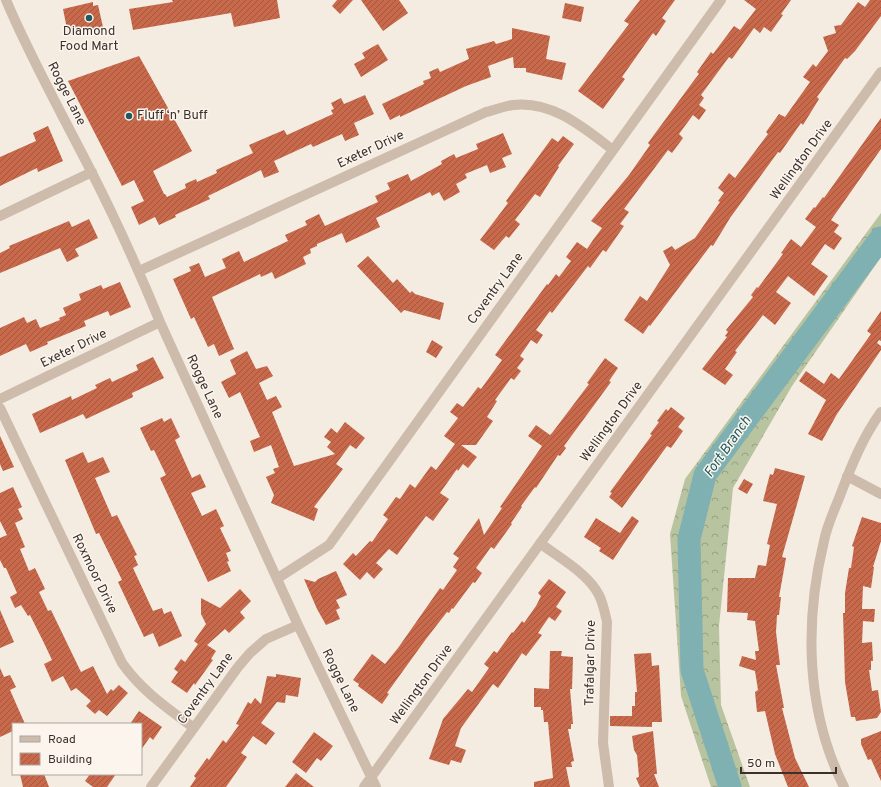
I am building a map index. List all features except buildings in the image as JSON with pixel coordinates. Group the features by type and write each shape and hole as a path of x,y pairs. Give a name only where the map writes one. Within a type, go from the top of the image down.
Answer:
{"street":[{"name":"Rogge Lane","path":"6,0 19,32 92,172 139,271 160,322 278,578 298,625 376,787"},
{"name":"Coventry Lane","path":"278,578 329,545 721,0"},
{"name":"Wellington Drive","path":"364,787 881,72"},
{"name":"Exeter Drive","path":"139,271 486,112 514,105 542,107 570,118 613,150"},
{"path":"0,216 92,172"},
{"name":"Exeter Drive","path":"0,399 160,322"},
{"name":"Roxmoor Drive","path":"0,408 122,663 135,681 194,728"},
{"path":"844,787 836,772 817,714 811,653 813,596 824,540 855,454 881,412"},
{"path":"848,476 881,494"},
{"name":"Trafalgar Drive","path":"540,543 585,577 600,595 607,622 603,744 609,787"},
{"name":"Coventry Lane","path":"150,787 250,653 266,639 298,625"}],"green space":[{"path":"881,213 881,257 792,386 733,488 719,626 721,705 750,787 711,787 681,696 670,534 685,479"}],"waterway":[{"name":"Fort Branch","path":"730,787 692,670 689,539 705,475 881,238"}],"place":[{"name":"Diamond Food Mart","path":"89,18"},
{"name":"Fluff ‘n’ Buff","path":"129,116"}]}
